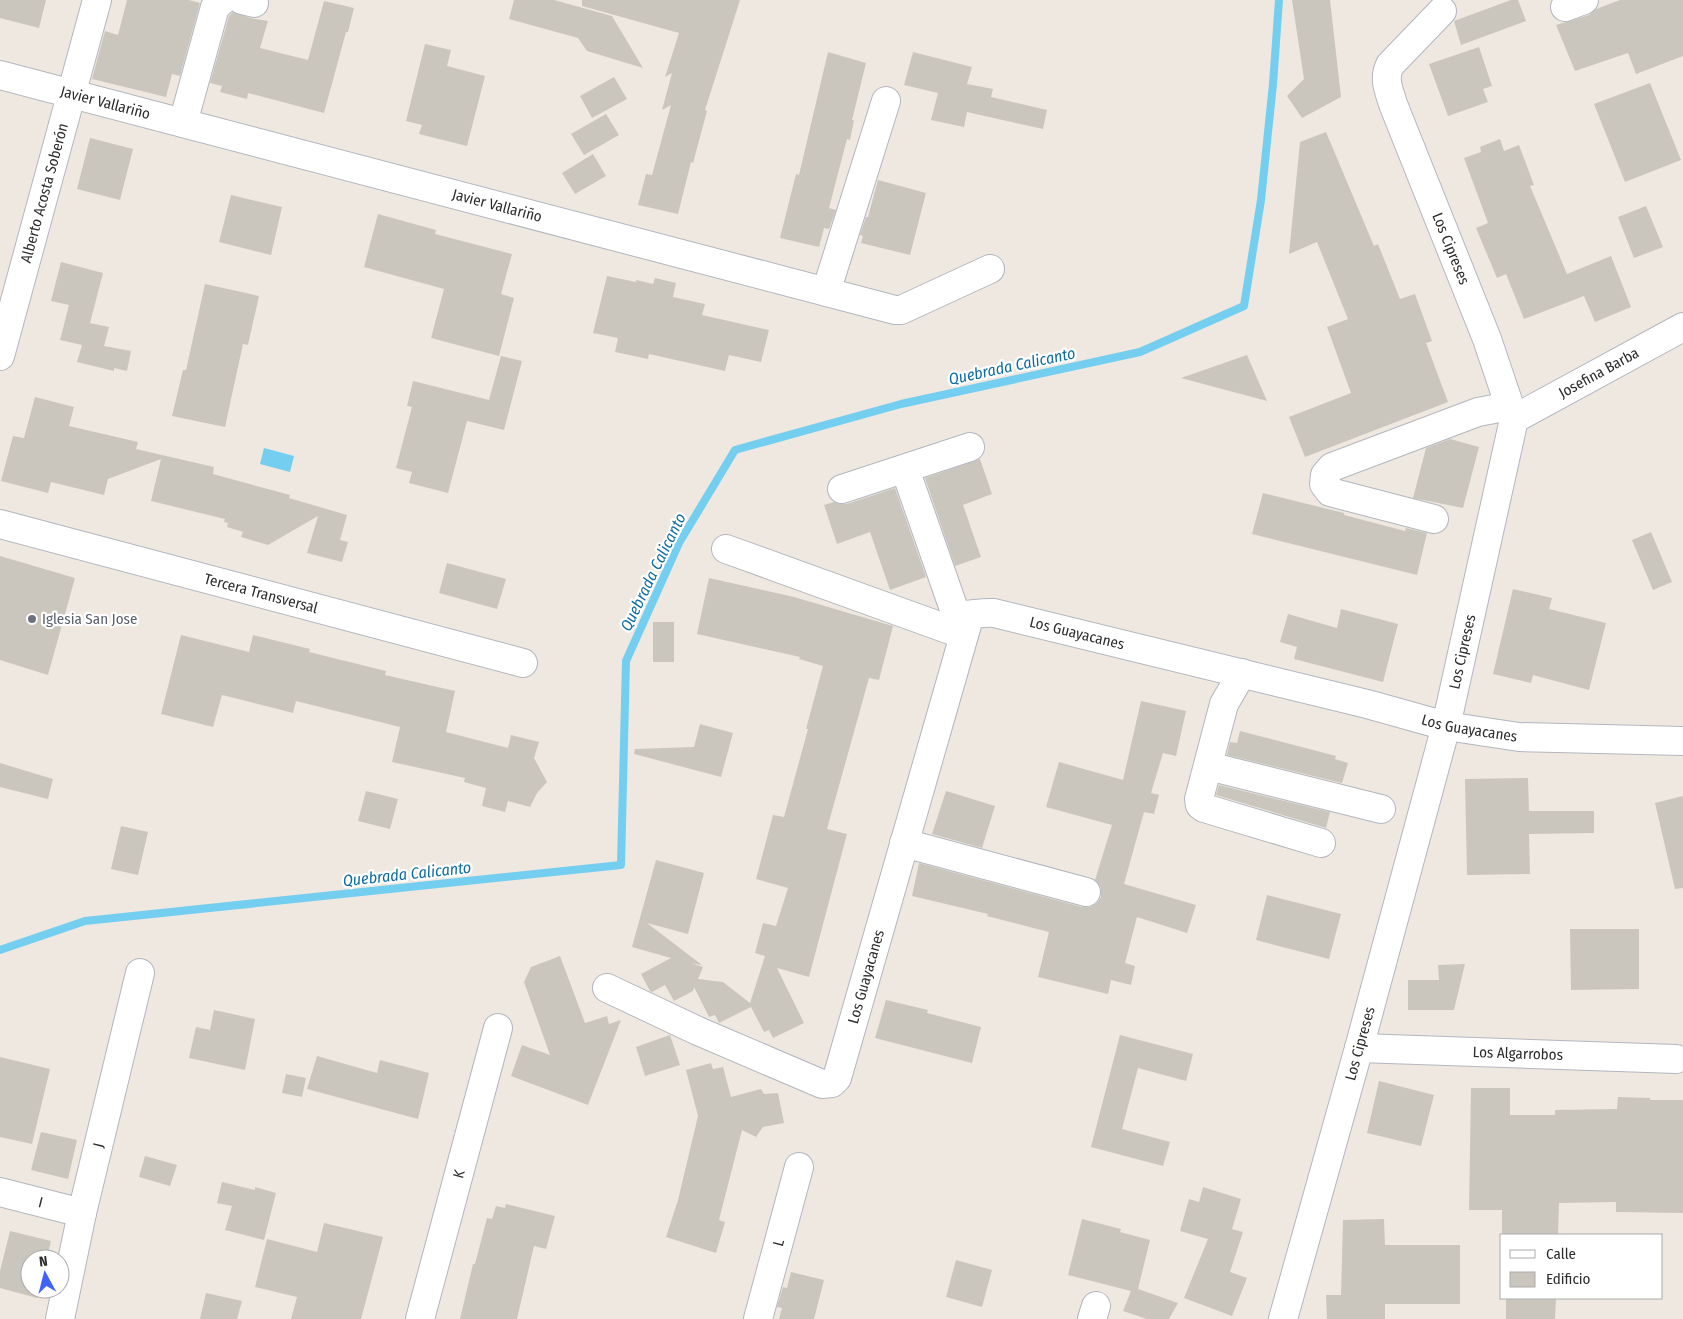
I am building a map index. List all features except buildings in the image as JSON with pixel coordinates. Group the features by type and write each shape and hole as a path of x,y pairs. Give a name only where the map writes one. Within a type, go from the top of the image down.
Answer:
{"street":[{"name":"Alberto Acosta Soberón","path":"0,356 97,0"},
{"path":"183,123 215,7 223,0"},
{"name":"Los Cipreses","path":"1283,1319 1446,726 1512,412 1487,339 1387,85 1386,74 1390,65 1442,11"},
{"name":"Javier Vallariño","path":"0,75 895,310 901,310 990,269"},
{"path":"826,292 886,101"},
{"name":"Josefina Barba","path":"1434,519 1330,492 1324,484 1324,476 1332,467 1469,415 1512,412 1683,327"},
{"path":"842,490 970,447"},
{"path":"905,469 960,625"},
{"name":"Tercera Transversal","path":"0,524 523,663"},
{"path":"726,549 960,625"},
{"name":"Los Guayacanes","path":"608,988 698,1031 822,1084 835,1081 904,843 960,625 973,616 984,613 994,613 1242,673 1446,726 1520,737 1683,741"},
{"path":"1242,673 1224,704 1199,799 1200,805 1204,808 1322,843"},
{"path":"1208,766 1381,809"},
{"path":"904,843 1086,892"},
{"name":"J","path":"60,1319 82,1214 140,972"},
{"name":"K","path":"420,1319 498,1028"},
{"name":"Los Algarrobos","path":"1359,1048 1676,1059"},
{"name":"L","path":"758,1319 799,1167"},
{"name":"I","path":"0,1192 82,1214"}],"water":[{"path":"264,448 294,456 290,472 260,464"}],"waterway":[{"name":"Quebrada Calicanto","path":"0,950 85,921 621,865 626,661 679,543 735,450 901,404 1140,352 1244,306 1261,200 1273,84 1279,0"}],"place":[{"name":"Iglesia San Jose","path":"32,619"}]}
